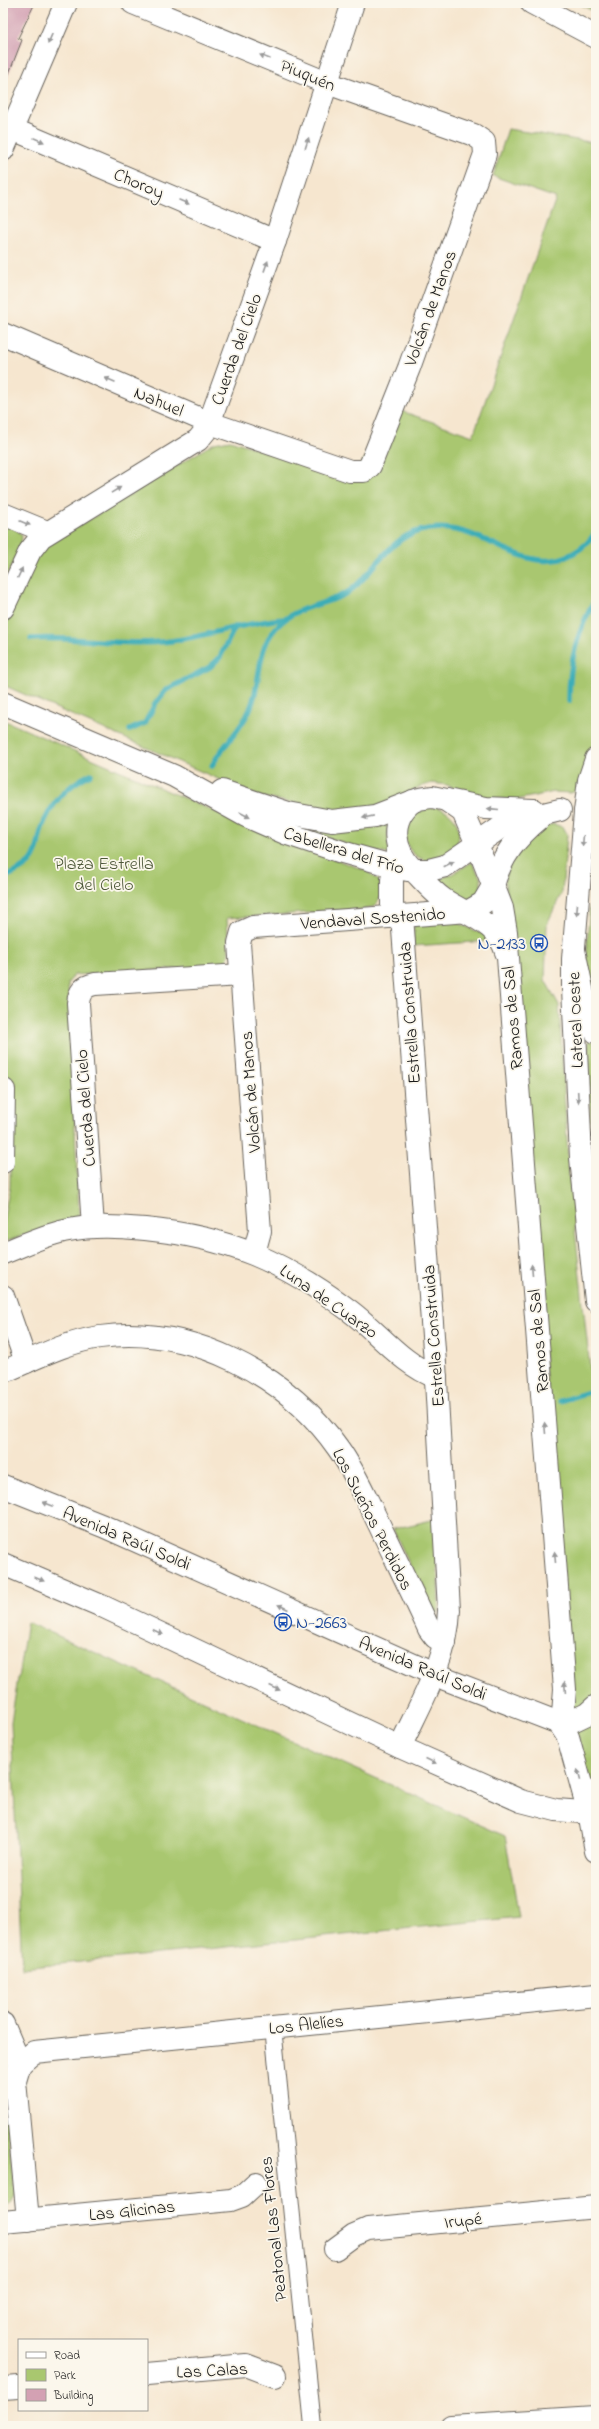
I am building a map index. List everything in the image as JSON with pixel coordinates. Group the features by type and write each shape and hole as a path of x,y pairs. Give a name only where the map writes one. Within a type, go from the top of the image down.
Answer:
{"main road":[{"path":"3,150 8,127 66,3"},
{"name":"Piuquén","path":"133,3 327,83 474,135 484,142"},
{"name":"Cuerda del Cielo","path":"3,608 30,551 47,532 198,440 210,422 274,241 353,3"},
{"path":"532,3 596,37"},
{"name":"Choroy","path":"8,127 274,241"},
{"name":"Volcán de Manos","path":"364,471 373,460 420,340 485,154 484,142"},
{"name":"Nahuel","path":"3,334 210,422 350,472 364,471"},
{"path":"3,514 47,532"},
{"name":"Cabellera del Frío","path":"3,703 174,776 283,812 321,820 364,818 423,799 491,809 590,812"},
{"name":"Lateral Oeste","path":"596,759 589,780 590,812 574,950 572,988 579,1135 596,1300"},
{"name":"Cabellera del Frío","path":"174,776 246,816 285,833 429,870 445,866 504,827 553,811"},
{"name":"Ramos de Sal","path":"423,799 452,803 463,812 494,886 504,915 565,1689 562,1726"},
{"name":"Estrella Construida","path":"400,1747 434,1674 445,1643 449,1610 436,1377 397,916 391,887 402,862 396,833 397,822 405,808 423,799"},
{"name":"Vendaval Sostenido","path":"242,932 253,927 464,912 474,909 483,903 494,886 501,863 509,849 525,830 553,811"},
{"name":"Ramos de Sal","path":"402,862 442,898 495,931 503,943 507,957"},
{"name":"Volcán de Manos","path":"242,932 239,944 260,1231 254,1253"},
{"path":"574,950 581,988 596,1032"},
{"name":"Cuerda del Cielo","path":"93,1227 78,1003 83,990 95,984 242,975"},
{"path":"3,1162 4,1090"},
{"name":"Luna de Cuarzo","path":"3,1253 58,1232 93,1227 137,1229 184,1234 222,1242 254,1253 285,1268 327,1294 360,1318 417,1368 436,1377"},
{"path":"3,1296 26,1362"},
{"name":"Los Sueños Perdidos","path":"3,1372 86,1340 115,1336 174,1340 204,1348 232,1360 259,1375 296,1403 339,1448 362,1491 429,1629 435,1637 445,1643"},
{"name":"Avenida Raúl Soldi","path":"3,1486 103,1526 434,1674 549,1718 562,1726"},
{"path":"3,1564 104,1606 400,1747 529,1804 556,1810 592,1813"},
{"path":"596,1706 587,1714 562,1726 568,1737 592,1813 596,1851"},
{"name":"Los Alelíes","path":"20,2064 27,2056 42,2050 596,1995"},
{"path":"3,2024 20,2064 14,2089 28,2220"},
{"name":"Las Glicinas","path":"3,2222 231,2200 242,2196 256,2184"},
{"name":"Irupé","path":"335,2250 354,2235 368,2229 596,2207"},
{"name":"Las Calas","path":"148,2374 246,2365 275,2376"},
{"path":"3,2388 18,2387"},
{"path":"451,2426 596,2417"}],"street":[{"name":"Peatonal Las Flores","path":"273,2027 313,2426"}],"green space":[{"path":"578,3 596,3 596,13"},
{"path":"508,129 596,143 596,741 577,791 570,793 554,792 515,800 472,796 447,785 432,783 419,787 390,803 341,812 257,796 3,685 3,626 40,550 214,443 230,440 349,479 401,411 473,436 556,198 493,176"},
{"path":"3,524 18,531 22,536 21,545 3,584"},
{"name":"Plaza Estrella del Cielo","path":"3,720 274,837 367,871 379,881 382,895 375,906 367,909 227,918 229,956 223,966 74,975 68,983 79,1213 76,1218 7,1241 3,1239 3,1222 10,1186 11,1083 3,1082"},
{"path":"432,807 442,809 451,815 457,824 459,834 457,844 451,853 442,859 432,861 422,859 413,853 407,844 405,834 407,824 413,815 422,809"},
{"path":"274,818 384,822 387,824 389,854 360,849"},
{"path":"554,824 564,828 567,835 562,892 547,924 545,980 559,1005 569,1174 596,1424 596,1799 575,1729 505,881 508,862 545,826"},
{"path":"596,834 596,1013 586,960 594,841"},
{"path":"472,862 481,879 481,891 467,903 434,881 452,874"},
{"path":"454,921 487,936 488,941 413,946 414,925"},
{"path":"588,1041 592,1041 596,1047 596,1181 591,1136"},
{"path":"436,1519 439,1611 436,1613 432,1612 393,1529"},
{"path":"27,1622 505,1836 519,1917 22,1968 11,1722"},
{"path":"3,2093 15,2193 12,2203 3,2209"}],"building":[{"path":"9,3 35,3 18,38 22,40 4,86 3,15"}],"waterway":[{"path":"212,766 216,758 242,724 250,709 257,685 263,651 267,641 274,631 291,615 335,599 351,590 398,541 419,531 442,528 464,532 517,554 544,560 558,559 572,554 586,544 596,531"},
{"path":"569,701 570,674 575,648 583,623 596,599"},
{"path":"31,639 48,638 153,643 185,639 255,623 284,619"},
{"path":"130,730 145,723 155,704 166,690 210,667 220,657 235,627"},
{"path":"3,878 21,869 33,859 44,822 54,804 74,784 91,774"},
{"path":"560,1401 592,1391"}],"place":[{"name":"N-2133","path":"539,943"},
{"name":"N-2663","path":"283,1622"}]}
